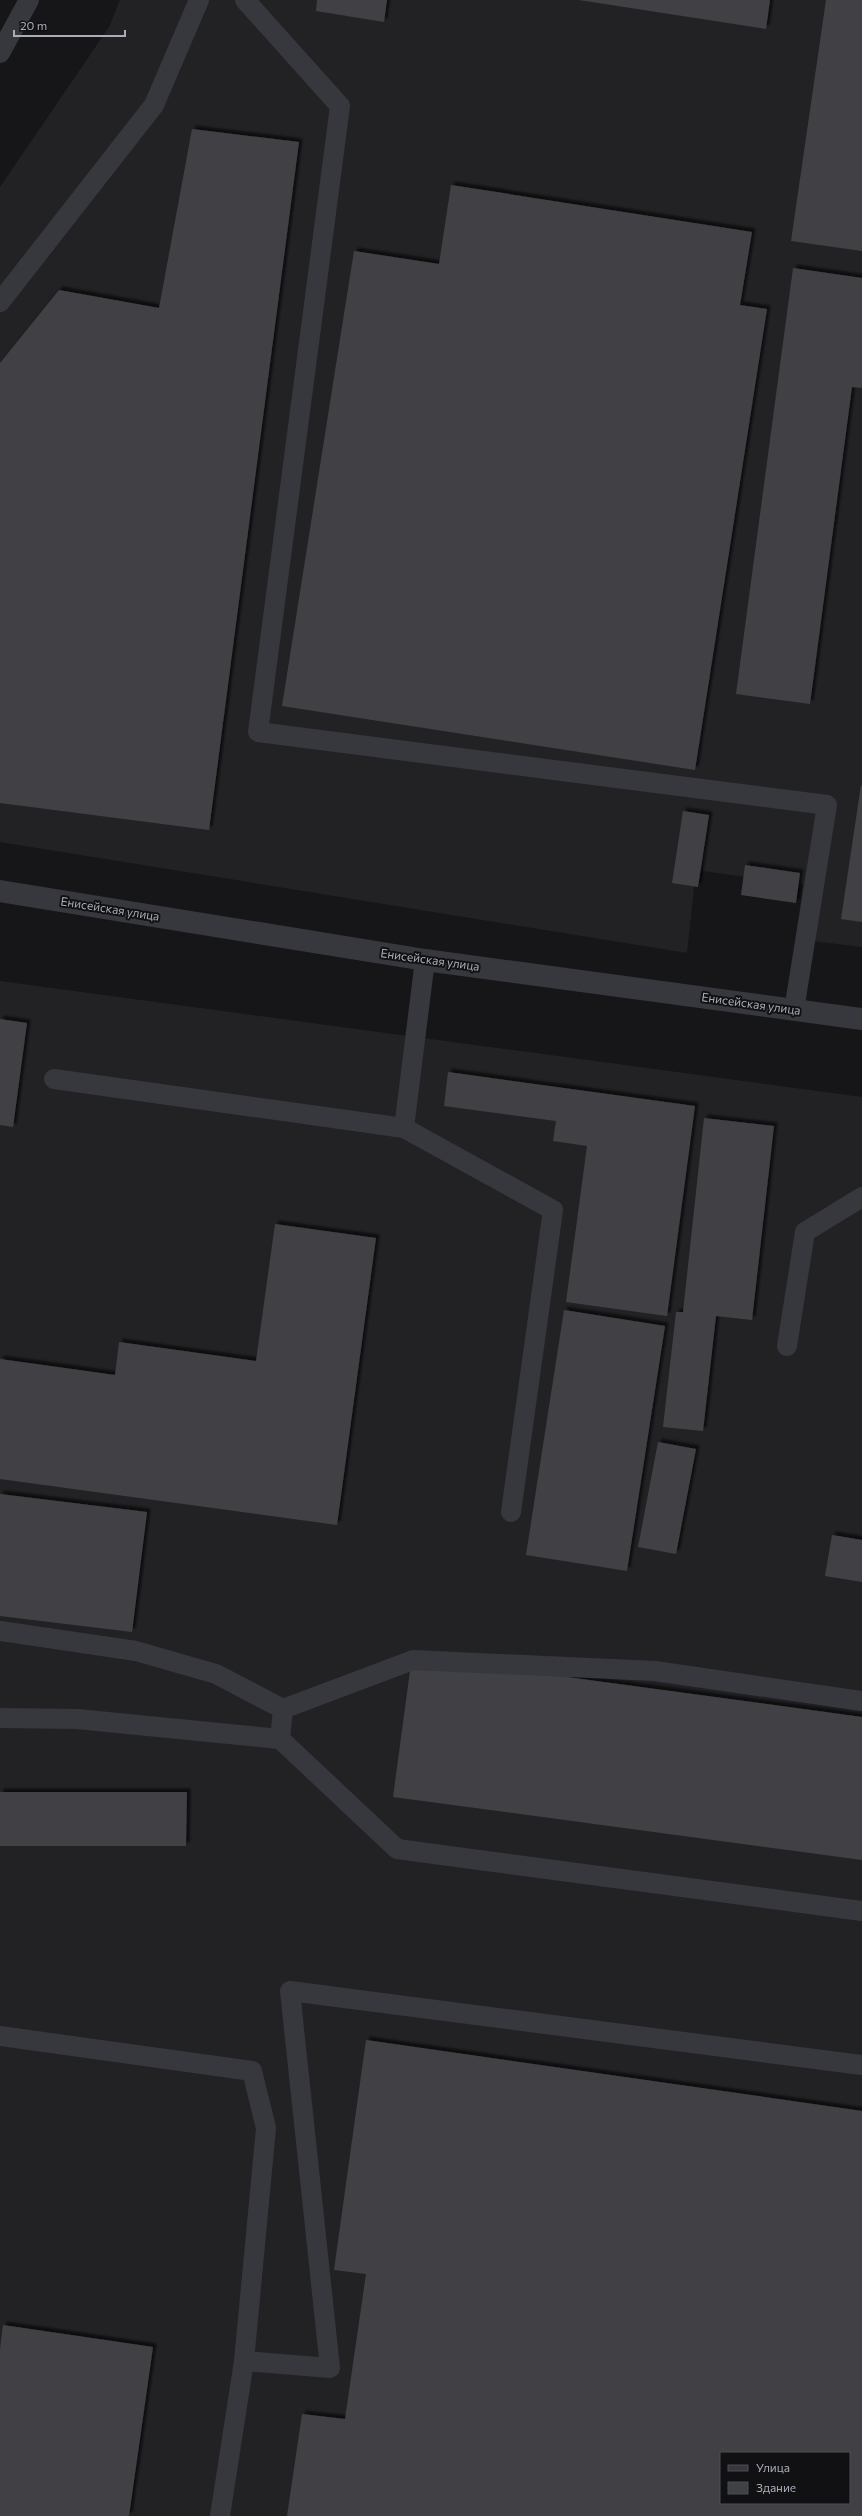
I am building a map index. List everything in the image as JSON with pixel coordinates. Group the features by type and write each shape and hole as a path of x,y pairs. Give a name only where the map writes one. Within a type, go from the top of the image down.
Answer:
{"street":[{"name":"Енисейская улица","path":"0,891 425,960 862,1019"}],"lane":[{"path":"0,53 29,0"},
{"path":"0,302 154,105 199,0"},
{"path":"245,0 340,106 258,732 827,805 794,1010"},
{"path":"404,1128 425,960"},
{"path":"54,1079 404,1128 553,1210 511,1512"},
{"path":"787,1346 805,1232 862,1197"},
{"path":"0,1631 136,1651 216,1674 283,1709 413,1660 655,1670 862,1701"},
{"path":"280,1739 283,1709"},
{"path":"0,1718 77,1720 280,1739 397,1849 862,1911"},
{"path":"244,2362 330,2368 290,1991 862,2065"},
{"path":"0,2036 252,2071 266,2128 244,2362 220,2516"}],"shaded area":[{"path":"120,0 862,0 862,947 796,939 803,885 696,870 687,953 0,842 0,187 109,27"},
{"path":"0,981 862,1097 862,2516 0,2516"}],"building":[{"path":"317,0 387,0 384,22 316,11"},
{"path":"579,0 770,0 766,29"},
{"path":"826,0 862,0 862,251 791,241"},
{"path":"192,129 299,142 209,830 0,803 0,363 59,290 159,308"},
{"path":"451,185 752,232 740,305 767,309 695,770 282,706 354,251 439,264"},
{"path":"793,268 862,278 862,388 852,387 810,704 736,694"},
{"path":"861,785 862,786 862,922 841,919"},
{"path":"683,811 709,815 698,887 672,883"},
{"path":"745,865 800,873 796,903 741,895"},
{"path":"0,1019 27,1023 13,1127 0,1125"},
{"path":"448,1072 695,1106 667,1316 566,1302 587,1146 553,1141 556,1121 444,1106"},
{"path":"704,1118 774,1126 752,1320 716,1316 703,1431 663,1427 676,1312 683,1312"},
{"path":"275,1224 376,1238 337,1525 0,1479 0,1359 115,1375 119,1342 256,1361"},
{"path":"564,1310 665,1326 627,1571 526,1555"},
{"path":"658,1442 696,1449 676,1554 638,1547"},
{"path":"0,1494 147,1512 132,1632 0,1616"},
{"path":"832,1535 862,1540 862,1582 825,1576"},
{"path":"412,1656 862,1717 862,1860 393,1797"},
{"path":"0,1792 187,1792 186,1846 0,1846"},
{"path":"366,2040 862,2111 862,2516 287,2516 302,2414 345,2419 366,2274 334,2270"},
{"path":"3,2325 153,2347 129,2516 0,2516 0,2349"}]}
